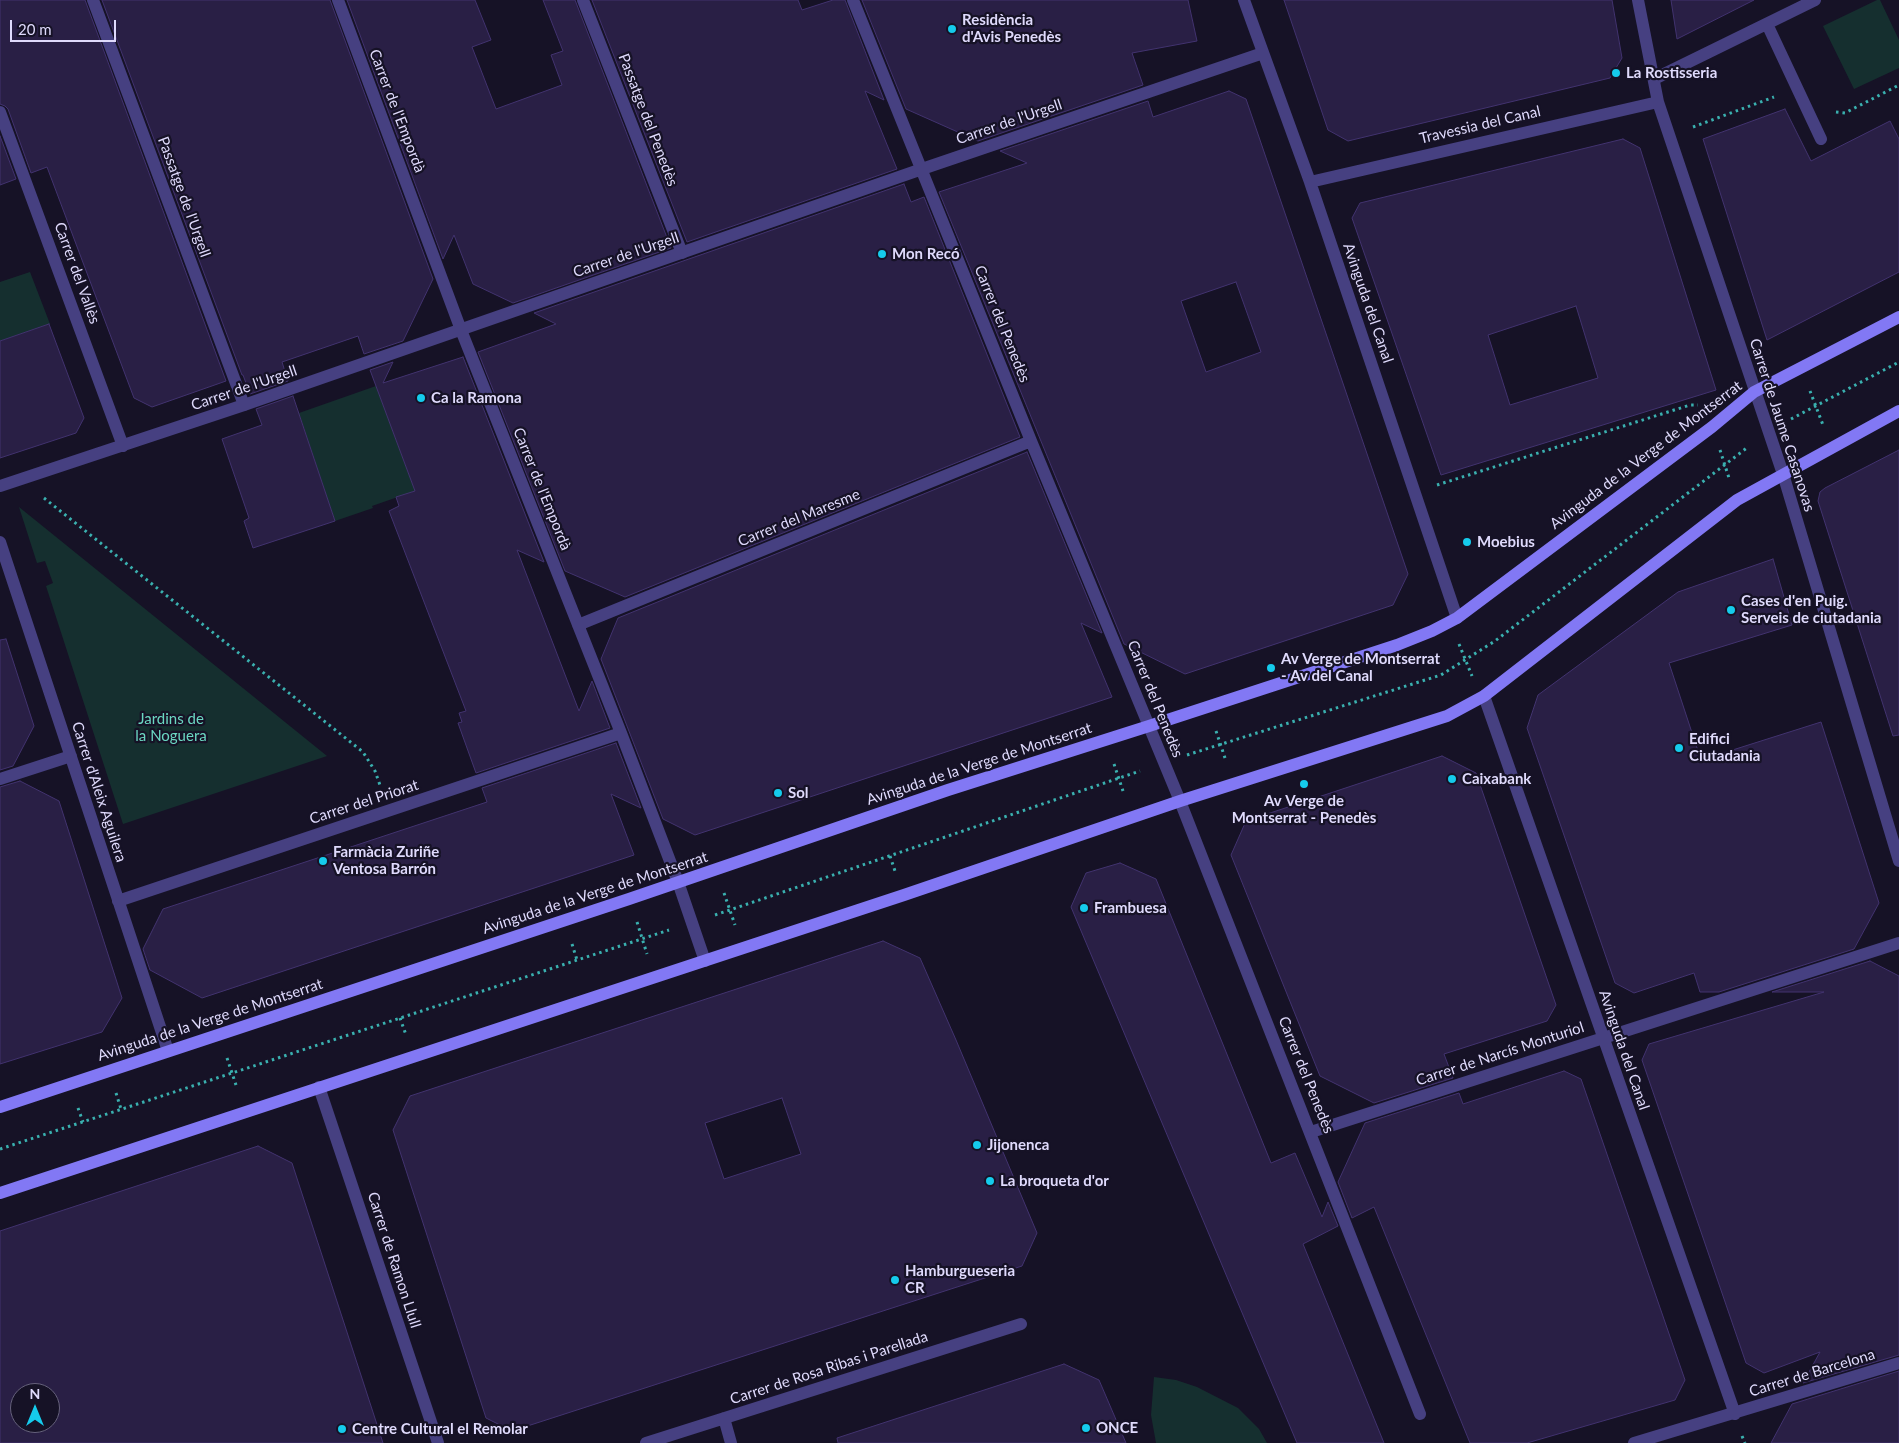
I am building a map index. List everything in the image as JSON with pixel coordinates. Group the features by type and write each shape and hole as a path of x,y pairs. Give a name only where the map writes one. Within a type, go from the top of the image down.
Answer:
{"street":[{"name":"Passatge de l'Urgell","path":"93,0 244,406"},
{"name":"Carrer de l'Empordà","path":"338,0 461,330 678,882 705,961"},
{"name":"Passatge del Penedès","path":"583,0 682,253"},
{"name":"Carrer del Penedès","path":"853,0 1031,442 1180,801 1420,1414"},
{"name":"Avinguda del Canal","path":"1244,0 1310,182 1457,618"},
{"name":"Carrer de Jaume Casanovas","path":"1638,0 1658,102 1783,474 1899,860"},
{"path":"1654,79 1815,0"},
{"path":"1767,24 1821,139"},
{"name":"Carrer de l'Urgell","path":"0,486 244,406 922,169 1262,53"},
{"name":"Travessia del Canal","path":"1310,182 1658,102"},
{"name":"Carrer del Vallès","path":"0,112 123,446"},
{"name":"Avinguda de la Verge de Montserrat","path":"0,1107 678,882 948,790 1397,645 1432,631 1457,618 1712,427 1754,392 1899,317"},
{"path":"0,1194 705,961 1180,801 1447,716 1484,696 1737,500 1899,412"},
{"name":"Carrer del Maresme","path":"578,625 1031,442"},
{"name":"Carrer d'Aleix Aguilera","path":"0,542 168,1051"},
{"name":"Avinguda del Canal","path":"1484,696 1735,1414"},
{"name":"Carrer del Priorat","path":"118,901 621,733"},
{"path":"0,779 70,756"},
{"name":"Carrer de Narcís Monturiol","path":"1311,1132 1899,943"},
{"name":"Carrer de Ramon Llull","path":"319,1087 438,1443"},
{"name":"Carrer de Rosa Ribas i Parellada","path":"646,1443 1021,1324"},
{"name":"Carrer de Barcelona","path":"1634,1443 1899,1363"},
{"path":"724,1418 732,1443"}],"path":[{"path":"1787,422 1899,362"},
{"path":"1809,388 1826,432"},
{"path":"1436,485 1690,406 1701,406"},
{"path":"1717,443 1730,480"},
{"path":"1180,758 1441,676 1495,641 1753,443"},
{"path":"41,496 363,752 375,771 382,790"},
{"path":"1459,643 1474,681"},
{"path":"1214,727 1229,768"},
{"path":"1113,762 1124,795"},
{"path":"706,918 1148,768"},
{"path":"890,856 898,879"},
{"path":"724,892 738,932"},
{"path":"636,921 650,962"},
{"path":"0,1149 674,928"},
{"path":"570,939 577,960"},
{"path":"400,1018 407,1040"},
{"path":"226,1056 240,1096"},
{"path":"78,1108 82,1122"}],"green space":[{"path":"1880,0 1899,40 1899,68 1854,89 1823,26"},
{"path":"30,272 50,324 0,341 0,282"},
{"path":"376,386 415,491 335,521 299,413"},
{"name":"Jardins de la Noguera","path":"19,507 327,756 123,824 46,586 53,583 45,561 37,563"},
{"path":"1154,1377 1176,1380 1197,1387 1238,1408 1259,1429 1267,1443 1156,1443 1151,1415"}],"building":[{"path":"0,0 85,0 226,381 152,407 134,398 47,167 31,173 8,109 0,104"},
{"path":"102,0 330,0 433,279 403,341 364,354 358,336 282,362 288,381 250,394"},
{"path":"347,0 475,0 491,40 472,47 496,109 562,85 551,55 563,51 543,0 575,0 671,248 513,303 473,284 454,235 443,259"},
{"path":"592,0 798,0 802,10 833,0 845,0 884,100 865,91 897,169 687,242"},
{"path":"862,0 1188,0 1197,41 1132,53 1143,85 978,141 906,109"},
{"path":"1284,0 1612,0 1622,58 1610,78 1348,141 1328,130"},
{"path":"1671,0 1754,0 1677,39"},
{"path":"1229,91 1246,99 1408,574 1393,605 1185,674 1124,644 939,192 1027,163 1000,151 1148,101 1153,117","holes":["1236,282 1261,352 1206,372 1181,301"]},
{"path":"1785,109 1811,161 1890,121 1899,139 1899,272 1767,340 1703,139"},
{"path":"0,136 16,179 0,185"},
{"path":"1623,139 1640,148 1716,390 1441,475 1352,218 1360,203","holes":["1576,306 1598,378 1510,405 1488,335"]},
{"path":"904,184 911,202 924,197 1020,437 625,597 565,571 478,352 556,324 534,313"},
{"path":"49,324 84,418 76,433 0,458 0,341"},
{"path":"463,357 544,562 517,550 579,711 592,681 610,728 476,773 458,723 462,722 459,713 466,711 389,511 399,506 396,497 415,491 370,370 393,362 383,383"},
{"path":"293,396 335,521 253,548 244,521 249,518 222,439 262,425 256,409"},
{"path":"1899,450 1899,735 1893,736 1818,501 1820,492 1825,488"},
{"path":"1027,452 1102,633 1081,623 1112,697 695,835 663,819 601,659 618,618"},
{"path":"1773,559 1792,625 1669,663 1701,760 1821,722 1879,903 1854,949 1719,992 1700,992 1694,973 1634,993 1615,983 1527,728 1538,695 1678,592"},
{"path":"6,639 34,726 13,766 0,770 0,640"},
{"path":"616,743 641,808 611,794 634,855 202,998 150,970 143,949 163,909 487,802 482,788"},
{"path":"1442,756 1476,773 1556,1005 1547,1021 1444,1054 1453,1078 1374,1103 1320,1076 1231,855 1246,821"},
{"path":"20,781 59,801 122,998 102,1032 0,1064 0,787"},
{"path":"1120,863 1156,879 1271,1163 1295,1153 1322,1217 1328,1202 1338,1226 1303,1244 1384,1443 1297,1443 1071,907 1086,873"},
{"path":"883,941 920,958 1037,1233 1022,1266 512,1431 486,1418 393,1130 410,1096","holes":["782,1098 801,1154 724,1179 705,1123"]},
{"path":"1870,961 1899,976 1899,1355 1803,1383 1820,1352 1764,1373 1746,1363 1642,1060 1649,1044 1824,992 1772,992"},
{"path":"1564,1071 1581,1079 1685,1380 1675,1400 1527,1443 1470,1443 1374,1207 1352,1218 1338,1182 1365,1123 1459,1093 1463,1104"},
{"path":"258,1146 292,1163 383,1443 0,1443 0,1231"},
{"path":"1064,1364 1099,1380 1126,1443 838,1443 837,1438"},
{"path":"1899,1371 1899,1443 1771,1443 1792,1404"}],"place":[{"name":"Residència d'Avis Penedès","path":"952,29"},
{"name":"La Rostisseria","path":"1616,73"},
{"name":"Mon Recó","path":"882,254"},
{"name":"Ca la Ramona","path":"421,398"},
{"name":"Moebius","path":"1467,542"},
{"name":"Cases d'en Puig. Serveis de ciutadania","path":"1731,610"},
{"name":"Av Verge de Montserrat - Av del Canal","path":"1271,668"},
{"name":"Edifici Ciutadania","path":"1679,748"},
{"name":"Caixabank","path":"1452,779"},
{"name":"Av Verge de Montserrat - Penedès","path":"1304,784"},
{"name":"Sol","path":"778,793"},
{"name":"Farmàcia Zuriñe Ventosa Barrón","path":"323,861"},
{"name":"Frambuesa","path":"1084,908"},
{"name":"Jijonenca","path":"977,1145"},
{"name":"La broqueta d'or","path":"990,1181"},
{"name":"Hamburgueseria CR","path":"895,1280"},
{"name":"ONCE","path":"1086,1428"},
{"name":"Centre Cultural el Remolar","path":"342,1429"}]}
